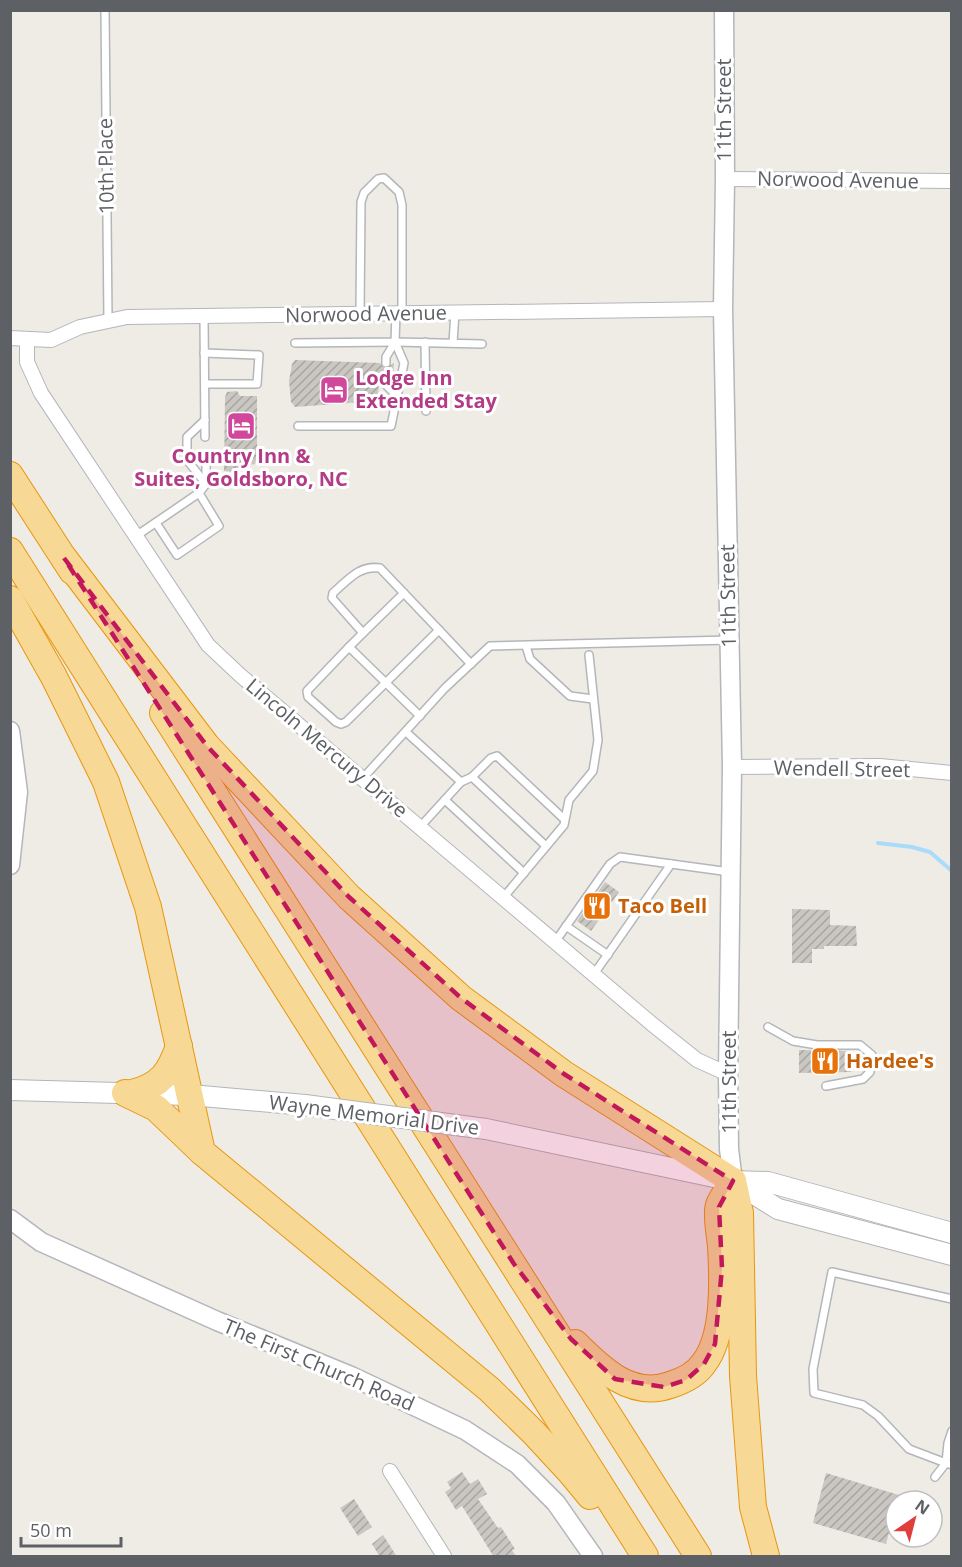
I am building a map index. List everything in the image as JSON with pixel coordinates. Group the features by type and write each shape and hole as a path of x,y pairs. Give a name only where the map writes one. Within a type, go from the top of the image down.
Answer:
{"highway":[{"path":"10,475 514,1264 698,1557"},
{"path":"10,551 645,1557"},
{"path":"64,558 207,746 349,897 461,998 564,1074 733,1181 740,1212 743,1376 753,1507 766,1557"},
{"path":"10,599 54,677 106,782 148,907 190,1095 197,1139 202,1152"},
{"path":"129,1093 145,1090 164,1077 172,1065 179,1046"},
{"path":"129,1093 156,1108 202,1152 489,1389 571,1473 637,1557"},
{"path":"514,1264 571,1339 615,1379 640,1387 664,1387 686,1380 704,1364 715,1344 722,1268 718,1207 733,1181"}],"main road":[{"name":"Wayne Memorial Drive","path":"10,1090 190,1095 304,1104 486,1129 733,1181 768,1182 951,1233"},
{"name":"Wayne Memorial Drive","path":"733,1181 778,1209 951,1255"}],"street":[{"name":"11th Street","path":"724,10 723,309 732,767 728,1074 729,1149 733,1181"},
{"name":"Norwood Avenue","path":"725,178 951,182"},
{"name":"Norwood Avenue","path":"17,339 51,340 80,327 127,317 723,309"},
{"name":"Lincoln Mercury Drive","path":"17,339 41,393 208,645 241,676 697,1060 728,1074"},
{"path":"10,730 18,792 10,865"},
{"name":"Wendell Street","path":"732,767 880,766 951,773"},
{"name":"The First Church Road","path":"10,1219 41,1242 217,1321 351,1376 465,1430 517,1464 556,1503 593,1557"},
{"path":"390,1471 444,1557"}],"lane":[{"name":"10th Place","path":"105,10 108,321"},
{"path":"298,426 391,426 404,363 396,342 402,205 399,192 384,178 378,179 364,193 362,202 360,314"},
{"path":"453,343 455,312"},
{"path":"204,316 206,437"},
{"path":"386,363 386,357 396,342"},
{"path":"425,342 426,411"},
{"path":"295,343 482,344"},
{"path":"204,353 259,355 257,384 205,384"},
{"path":"386,379 387,386 398,397"},
{"path":"205,420 188,437 187,460 206,484"},
{"path":"136,537 199,493 206,484 206,457"},
{"path":"156,523 177,555 219,526 199,493"},
{"path":"363,633 332,598 333,593 362,569 369,566 380,568 471,664"},
{"path":"404,593 310,686 307,690 308,697 336,722 341,724 346,722 439,630"},
{"path":"363,778 445,688 490,646 729,640"},
{"path":"526,646 530,659 570,696 593,699"},
{"path":"349,647 420,716"},
{"path":"503,898 564,825 569,800 593,771 598,740 589,655"},
{"path":"405,732 461,782"},
{"path":"420,827 461,782 472,777 491,758 497,756 564,819"},
{"path":"472,777 546,846"},
{"path":"445,800 524,873"},
{"path":"555,942 610,864 620,857 730,872"},
{"path":"594,974 671,864"},
{"path":"566,926 608,955"},
{"path":"768,1027 793,1041 817,1045 860,1045 872,1055 870,1072 863,1078 826,1086"},
{"path":"949,1464 909,1449 878,1416 863,1405 814,1393 813,1370 831,1272 951,1299"},
{"path":"949,1464 948,1443 951,1431"},
{"path":"935,1476 949,1464"}],"highlighted area":[{"path":"64,558 207,746 349,897 461,998 564,1074 733,1181 719,1207 722,1268 715,1344 704,1364 686,1380 664,1387 615,1379 571,1339 514,1264"}],"building":[{"name":"Lodge Inn Extended Stay","path":"295,360 380,363 385,369 394,363 393,379 388,374 382,375 379,379 378,400 375,401 295,407 291,402 289,381"},
{"name":"Country Inn & Suites, Goldsboro, NC","path":"237,391 240,396 257,396 257,455 255,464 242,466 238,472 224,471 225,397 227,392"},
{"name":"Taco Bell","path":"605,882 619,892 591,931 577,921"},
{"path":"792,909 830,910 830,925 856,926 857,946 824,946 824,949 812,949 812,963 792,963"},
{"name":"Hardee's","path":"799,1050 851,1051 851,1072 799,1073"},
{"path":"462,1472 470,1484 478,1479 487,1494 478,1499 498,1528 501,1527 515,1549 512,1550 516,1557 494,1557 462,1506 456,1510 445,1492 451,1488 447,1482"},
{"path":"826,1473 884,1490 884,1543 813,1523"},
{"path":"354,1499 372,1527 358,1536 340,1508"},
{"path":"383,1535 397,1557 380,1557 372,1544"}],"waterway":[{"path":"878,843 912,847 930,852 952,871"}],"place":[{"name":"Lodge Inn Extended Stay","path":"334,390"},
{"name":"Country Inn & Suites, Goldsboro, NC","path":"241,426"},
{"name":"Taco Bell","path":"597,906"},
{"name":"Hardee's","path":"825,1061"}]}
